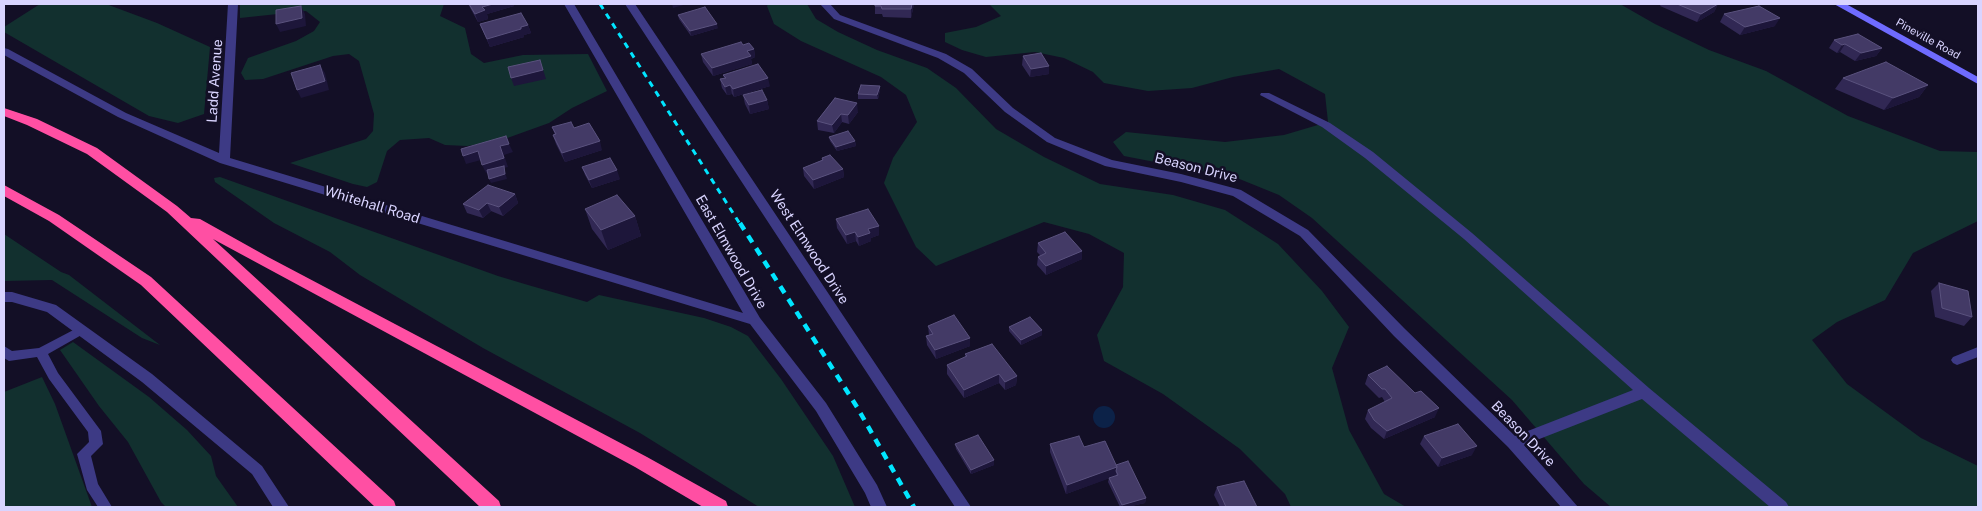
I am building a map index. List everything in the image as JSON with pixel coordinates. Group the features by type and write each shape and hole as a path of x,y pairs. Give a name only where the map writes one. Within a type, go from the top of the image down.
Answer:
{"highway":[{"path":"4,112 32,122 92,151 172,209 263,261 641,462 719,507"},
{"path":"4,190 54,218 146,281 387,507"},
{"path":"172,209 492,507"}],"main road":[{"name":"Pineville Road","path":"1839,4 1978,81"}],"street":[{"name":"Ladd Avenue","path":"224,160 233,4"},
{"name":"East Elmwood Drive","path":"568,4 755,321 821,407 872,490 879,507"},
{"name":"West Elmwood Drive","path":"630,4 962,507"},
{"name":"Beason Drive","path":"825,4 837,16 942,56 955,63 968,71 1009,110 1051,140 1109,163 1180,178 1237,193 1304,233 1399,332 1513,443 1570,507"},
{"name":"Whitehall Road","path":"4,51 122,115 224,160 755,321"},
{"path":"1265,95 1326,125 1369,155 1468,236 1644,392 1781,507"},
{"path":"4,297 12,297 51,308 146,378 258,470 281,507"},
{"path":"1513,443 1644,392"}],"lane":[{"path":"4,351 9,356 41,352 81,330"},
{"path":"41,352 53,376 94,431 96,444 84,454 92,486 105,507"},
{"path":"1957,360 1978,352"}],"green space":[{"path":"40,4 106,4 157,23 210,47 204,114 178,123 149,116 4,32 4,27"},
{"path":"240,4 444,4 440,16 465,28 471,54 484,63 523,55 588,54 607,91 572,108 549,123 499,141 467,146 445,145 429,138 400,140 387,151 377,182 367,187 353,184 290,163 366,139 373,131 374,114 359,61 349,54 333,56 263,79 245,80 241,73 248,58 296,41 314,31 320,22 306,11 240,18"},
{"path":"768,4 807,4 816,19 838,32 877,50 927,68 956,88 996,129 1044,157 1100,184 1173,195 1225,210 1278,244 1322,291 1349,327 1332,368 1349,430 1384,494 1406,507 1291,507 1285,494 1240,449 1163,394 1104,361 1097,335 1123,287 1124,253 1089,234 1044,222 936,266 916,247 884,183 893,158 917,122 906,95 881,77 801,41 774,24 767,6"},
{"path":"989,4 1620,4 1655,24 1709,50 1766,71 1848,116 1940,151 1978,152 1978,221 1913,253 1885,300 1837,322 1812,340 1847,384 1921,438 1978,466 1978,507 1611,507 1584,484 1512,400 1312,218 1279,195 1237,178 1124,156 1113,142 1126,132 1225,142 1284,135 1328,122 1325,94 1279,69 1233,77 1192,88 1148,91 1104,83 1093,72 1064,58 1035,52 986,57 962,50 945,42 945,33 976,27 1001,16"},
{"path":"220,177 528,285 587,302 599,295 704,318 731,327 748,336 781,379 833,456 855,507 759,507 640,433 483,348 360,275 330,252 274,223 215,182 214,178"},
{"path":"4,234 61,272 69,275 160,345 142,338 52,280 4,281"},
{"path":"73,342 149,397 187,430 211,456 216,476 238,507 166,507 161,502 128,442 99,406 60,350"},
{"path":"42,377 55,404 92,507 4,507 4,392"}],"water":[{"path":"1104,406 1112,409 1115,417 1112,425 1104,428 1096,425 1093,417 1096,409"}],"building":[{"path":"469,4 493,4 482,7 485,10 475,14"},
{"path":"875,4 912,4 911,9 882,9 881,6 875,6"},
{"path":"1677,4 1718,4 1701,14"},
{"path":"301,6 302,18 276,24 276,10"},
{"path":"1759,6 1780,18 1745,27 1724,14"},
{"path":"705,7 717,24 690,31 678,15"},
{"path":"521,13 528,25 521,27 521,29 487,39 480,24"},
{"path":"1858,34 1882,48 1861,53 1834,40"},
{"path":"741,42 743,45 749,43 754,49 747,51 751,56 712,68 701,54"},
{"path":"1041,53 1049,66 1031,69 1023,56"},
{"path":"540,60 543,70 511,78 508,67"},
{"path":"1886,62 1928,85 1893,98 1843,78"},
{"path":"758,64 768,78 733,89 730,85 725,87 720,79 726,78 723,75"},
{"path":"320,65 325,81 297,90 291,73"},
{"path":"861,85 880,86 877,95 858,94"},
{"path":"762,90 767,100 749,105 743,95"},
{"path":"835,98 857,103 848,115 841,114 832,125 817,121"},
{"path":"571,122 574,128 589,123 600,141 562,153 553,135 556,134 552,127"},
{"path":"848,131 855,141 836,147 829,137"},
{"path":"506,136 509,144 500,146 504,158 482,165 478,151 463,156 461,149"},
{"path":"830,155 843,169 813,180 803,168"},
{"path":"610,158 617,170 589,180 582,167"},
{"path":"504,166 505,174 489,179 487,170"},
{"path":"488,185 515,194 499,207 487,203 479,210 463,204"},
{"path":"617,195 635,216 601,230 585,209"},
{"path":"868,209 879,226 868,229 870,233 858,237 855,232 846,235 836,219"},
{"path":"1065,232 1082,251 1046,266 1038,257 1046,253 1038,243"},
{"path":"1939,283 1968,291 1972,317 1942,308"},
{"path":"954,315 970,338 935,350 926,336 933,334 928,326"},
{"path":"1030,317 1042,330 1021,340 1009,327"},
{"path":"992,344 1017,376 1005,382 999,374 964,390 947,365 967,356 965,354"},
{"path":"1387,366 1415,393 1421,391 1439,408 1387,431 1374,420 1368,410 1392,398 1385,389 1382,389 1368,375"},
{"path":"1458,424 1477,446 1442,458 1424,436"},
{"path":"978,435 994,460 971,470 955,444"},
{"path":"1079,436 1084,447 1105,441 1117,467 1067,485 1050,444"},
{"path":"1128,461 1146,498 1122,505 1109,478 1118,475 1116,465"},
{"path":"1244,481 1257,507 1226,507 1217,487"}],"railway":[{"path":"600,4 740,224"},
{"path":"740,223 857,407 914,507"}]}
